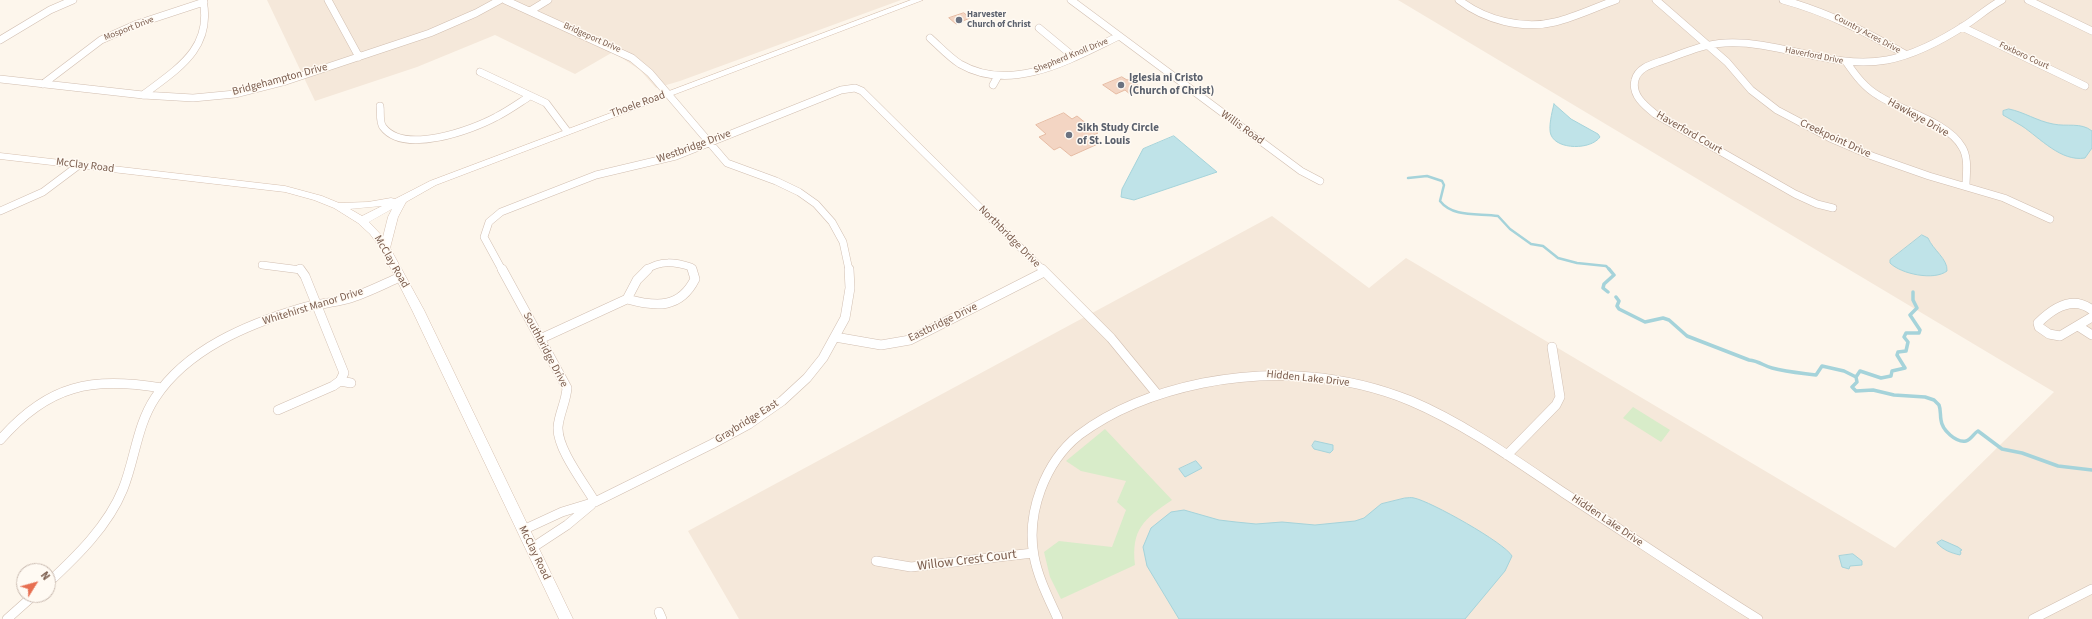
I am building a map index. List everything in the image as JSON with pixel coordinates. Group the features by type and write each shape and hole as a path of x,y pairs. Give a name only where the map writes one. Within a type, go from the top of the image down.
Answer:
{"main road":[{"name":"Thoele Road","path":"362,221 433,183 567,131 919,0"},
{"name":"McClay Road","path":"0,156 285,189 318,198 338,206 362,221 374,232 400,277 566,619"},
{"path":"338,206 368,205 402,199"},
{"path":"384,248 393,217 402,199"}],"street":[{"path":"0,40 50,10 73,0"},
{"path":"328,0 360,56"},
{"name":"Bridgehampton Drive","path":"0,79 143,95 193,98 235,94 286,81 447,27 500,0"},
{"name":"Bridgeport Drive","path":"505,0 623,52 642,65 667,94"},
{"path":"530,11 548,0"},
{"name":"Willis Road","path":"1071,0 1301,171 1320,181"},
{"path":"1459,0 1470,8 1492,18 1520,24 1534,25 1556,21 1616,0"},
{"name":"Creekpoint Drive","path":"1656,0 1727,62 1751,90 1767,104 1783,113 1830,138 1872,156 1929,176 2004,198 2050,219"},
{"name":"Country Acres Drive","path":"1783,0 1809,7 1838,18 1905,54"},
{"name":"Haverford Drive","path":"1707,45 1733,42 1762,45 1808,57 1847,62 1880,61 1905,54 1962,27 1986,9 2002,0"},
{"path":"2028,0 2092,31"},
{"path":"143,95 184,62 197,47 205,30 207,19 204,1"},
{"name":"Mosport Drive","path":"43,84 101,40 137,24 204,1"},
{"name":"Foxboro Court","path":"1962,27 2032,59 2085,86"},
{"path":"1039,28 1074,57"},
{"name":"Shepherd Knoll Drive","path":"930,38 960,64 978,72 998,76 1028,74 1074,57 1119,36"},
{"name":"Haverford Court","path":"1707,45 1688,50 1650,65 1640,71 1634,85 1641,102 1655,114 1795,194 1817,204 1833,208"},
{"name":"Hawkeye Drive","path":"1847,62 1858,79 1877,95 1935,126 1957,140 1962,146 1965,155 1966,186"},
{"path":"480,72 546,103 567,131"},
{"path":"992,85 998,76"},
{"name":"Westbridge Drive","path":"488,222 502,212 596,175 671,157 841,90 855,88"},
{"name":"Northbridge Drive","path":"855,88 862,91 1111,338 1157,394"},
{"name":"Graybridge East","path":"523,530 562,512 595,502 749,424 782,401 806,378 823,358 845,318 850,288 850,266 842,242 832,222 816,204 799,192 776,181 727,163 667,94"},
{"path":"380,106 382,126 389,133 408,140 420,140 454,134 492,120 530,96"},
{"path":"0,211 43,192 80,165"},
{"name":"Southbridge Drive","path":"488,222 484,229 484,237 567,388 567,399 559,420 558,432 562,445 595,502"},
{"path":"540,339 627,299 640,303 657,305 674,302 687,293 695,279 690,267 680,263 654,265 643,271 632,285 627,299"},
{"path":"262,265 300,269 305,276 344,373 340,381 333,386 278,410"},
{"name":"Eastbridge Drive","path":"835,337 877,347 895,345 910,340 1044,272"},
{"name":"Whitehirst Manor Drive","path":"56,575 95,534 112,510 122,490 147,412 162,388 188,363 230,336 264,321 316,305 348,298 400,277"},
{"path":"2092,310 2082,303 2073,301 2038,323 2039,327 2043,331 2057,337 2064,335 2092,317"},
{"path":"2078,326 2092,335"},
{"path":"1507,455 1556,405 1560,398 1552,347"},
{"name":"Hidden Lake Drive","path":"1058,619 1047,595 1033,553 1034,517 1046,475 1062,453 1080,435 1117,412 1157,394 1219,378 1281,374 1340,380 1393,395 1440,415 1507,455 1709,589 1758,619"},
{"path":"340,381 351,383"},
{"path":"0,440 22,417 37,406 69,390 101,382 162,388"},
{"name":"Graybridge East","path":"532,548 567,525 595,502"},
{"name":"Willow Crest Court","path":"876,561 911,567 1033,553"},
{"path":"2033,619 2092,589"},
{"path":"7,619 25,603"}],"shaded area":[{"path":"267,0 901,0 680,81 656,88 640,70 613,52 575,74 495,35 417,67 315,101"},
{"path":"1398,0 2092,0 2092,619 739,619 688,531 1272,216 1369,288 1406,258 1895,548 2054,392"}],"green space":[{"path":"1633,407 1670,430 1661,442 1623,418"},
{"path":"1105,429 1172,500 1147,519 1142,526 1135,542 1135,565 1061,599 1050,577 1044,552 1059,541 1112,547 1126,510 1117,502 1126,481 1081,471 1066,461"}],"water":[{"path":"1554,104 1571,119 1598,134 1600,137 1596,141 1582,146 1567,146 1554,140 1550,132 1550,128"},
{"path":"2009,109 2047,123 2088,128 2092,131 2092,148 2085,158 2076,158 2059,153 2022,126 2003,115 2003,111"},
{"path":"1174,136 1217,172 1134,200 1121,197 1122,189 1143,149"},
{"path":"1922,235 1928,238 1933,247 1943,258 1947,271 1934,276 1918,275 1895,267 1890,263 1890,260"},
{"path":"1315,441 1333,445 1333,450 1330,453 1314,449 1312,446"},
{"path":"1196,461 1202,468 1185,477 1179,469"},
{"path":"1405,498 1413,498 1423,501 1450,514 1496,542 1512,556 1505,571 1465,619 1179,619 1147,566 1143,547 1151,528 1171,512 1184,510 1219,520 1256,524 1282,522 1315,525 1355,521 1364,518 1381,504"},
{"path":"1942,540 1962,550 1960,551 1960,555 1942,548 1937,543"},
{"path":"1853,554 1862,561 1862,565 1850,566 1849,569 1842,567 1839,556"}],"building":[{"name":"Harvester Church of Christ","path":"964,13 970,18 956,24 949,18"},
{"name":"Iglesia ni Cristo (Church of Christ)","path":"1122,77 1127,80 1130,79 1139,86 1135,87 1140,91 1131,95 1125,90 1116,94 1103,85"},
{"name":"Sikh Study Circle of St. Louis","path":"1064,113 1072,119 1077,116 1098,133 1092,136 1100,143 1071,156 1060,147 1054,150 1039,137 1046,134 1036,125"}],"waterway":[{"path":"1408,178 1427,176 1442,181 1444,185 1440,201 1452,210 1467,214 1498,216 1510,229 1531,244 1543,246 1558,258 1577,263 1606,266 1609,269"},
{"path":"1608,292 1603,288 1604,284 1614,275 1609,269"},
{"path":"1856,377 1860,371 1881,378 1891,376 1892,371 1905,368 1897,355 1898,352 1906,351 1908,342 1904,337 1906,333 1919,333 1920,330 1910,315 1917,308 1913,300 1913,292"},
{"path":"1616,297 1619,301 1617,306 1619,309 1645,322 1663,318 1669,320 1687,336 1769,367 1816,375 1822,366 1844,371 1856,377"},
{"path":"1856,377 1857,382 1852,387 1856,391 1873,390 1894,395 1925,397 1934,400 1939,405 1941,420 1944,428 1950,435 1958,440 1966,441 1978,431 2002,449 2022,453 2058,466 2092,470"}],"place":[{"name":"Harvester Church of Christ","path":"959,20"},
{"name":"Iglesia ni Cristo (Church of Christ)","path":"1121,85"},
{"name":"Sikh Study Circle of St. Louis","path":"1069,135"}]}
